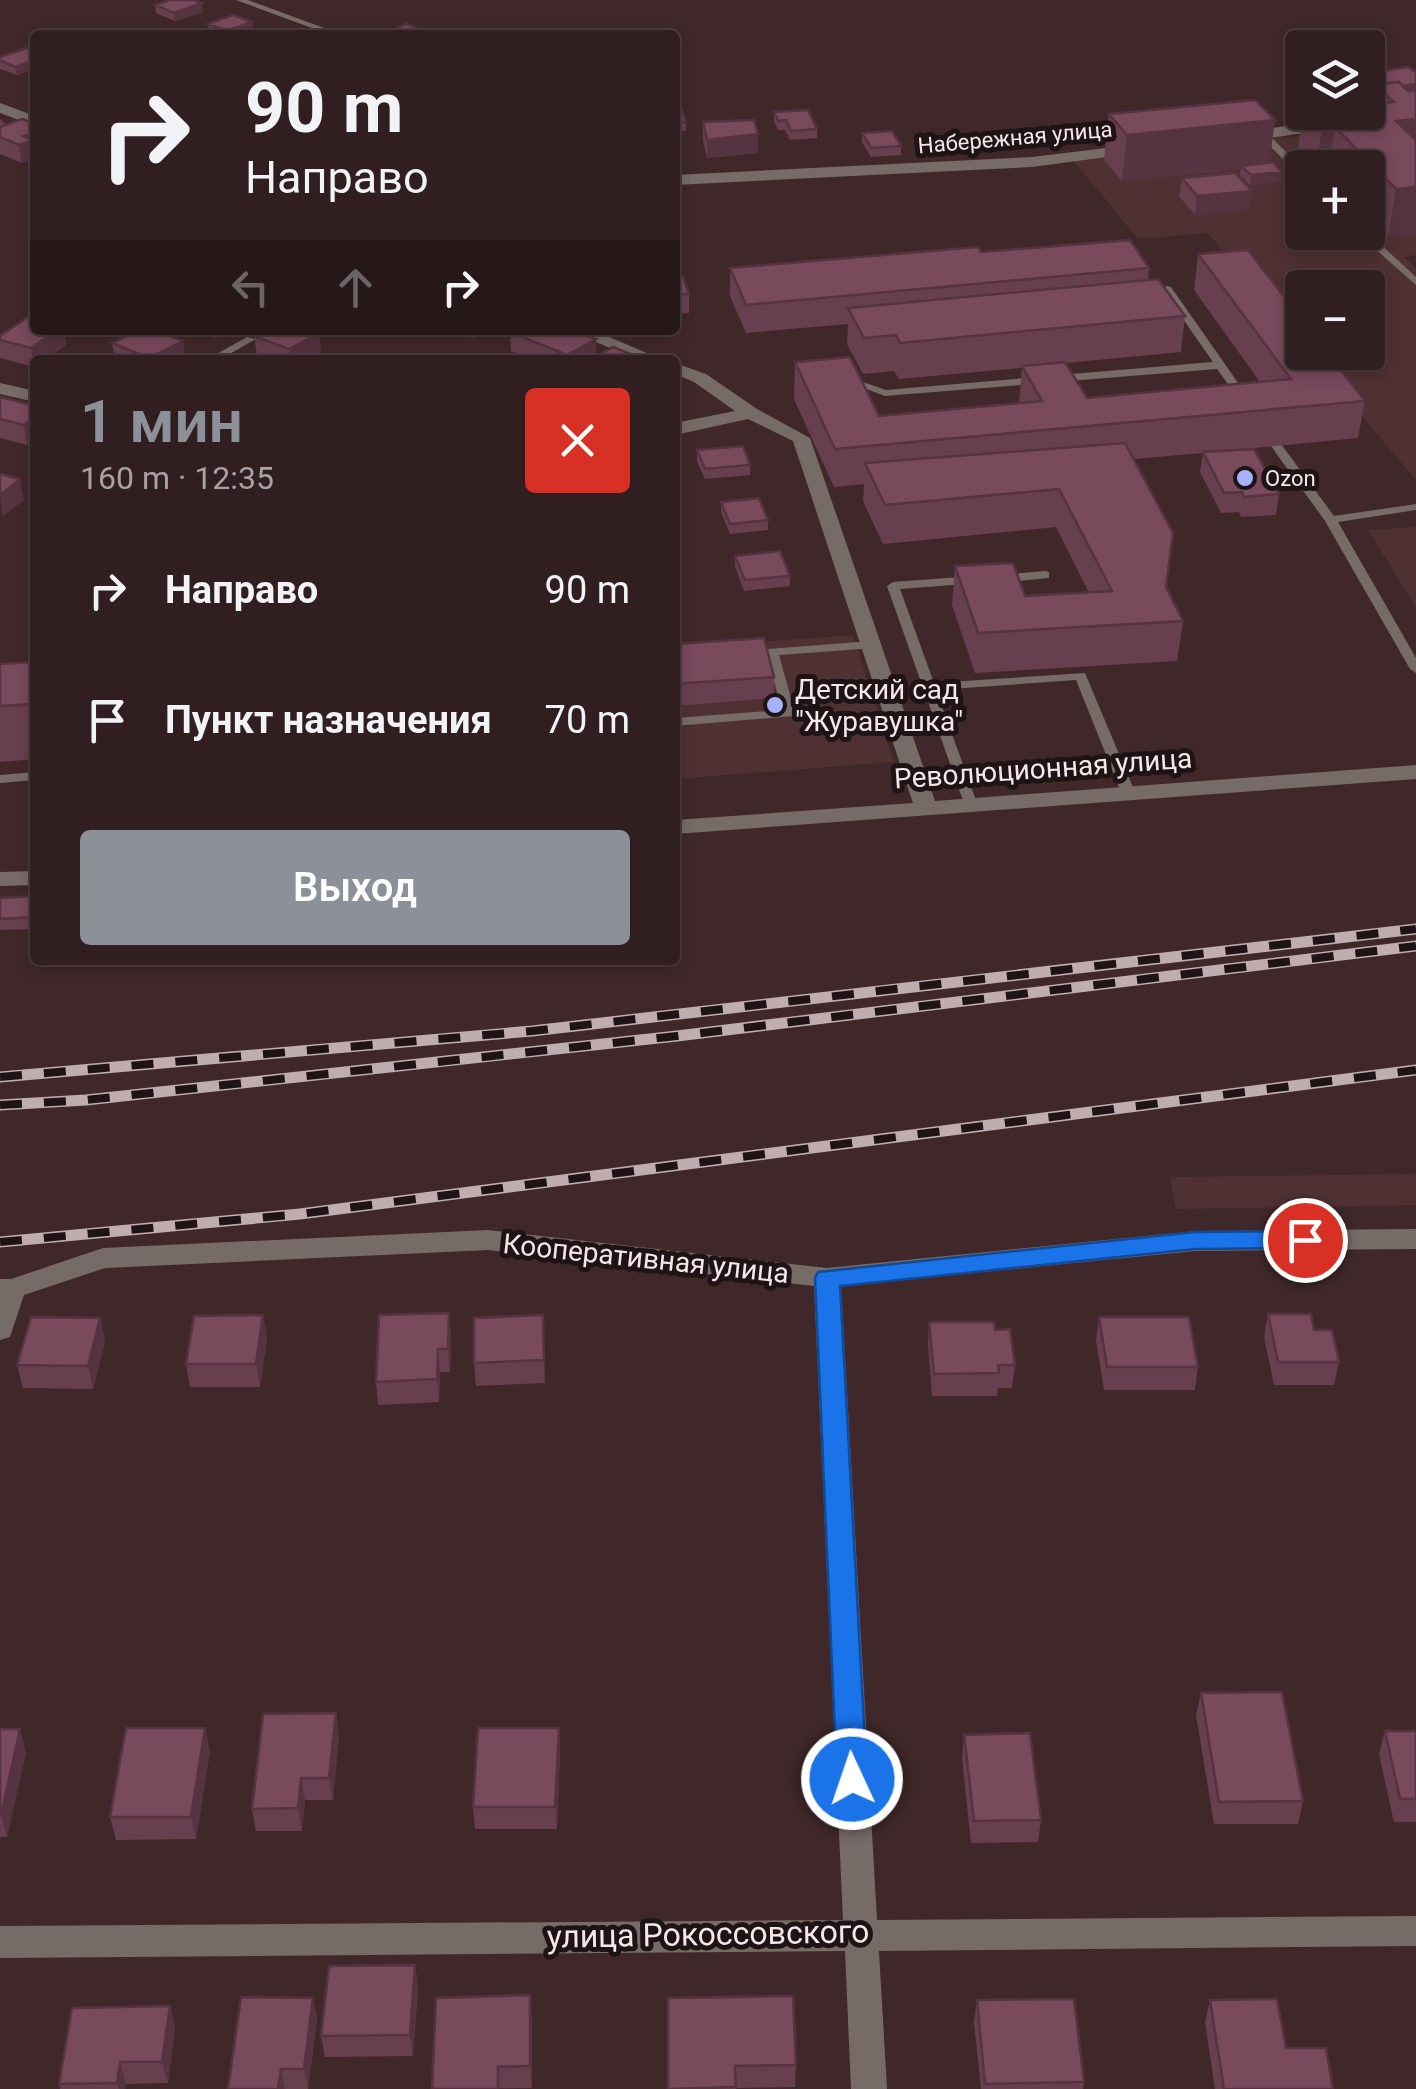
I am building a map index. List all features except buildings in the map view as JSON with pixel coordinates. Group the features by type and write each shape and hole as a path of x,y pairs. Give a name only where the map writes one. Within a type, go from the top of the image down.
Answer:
{"street":[{"path":"0,108 30,119"},
{"path":"1226,139 1298,130"},
{"name":"Набережная улица","path":"680,180 1032,162 1148,148"},
{"path":"590,335 641,355"},
{"path":"680,370 700,378 750,413 801,438 924,806"},
{"path":"0,388 30,396"},
{"path":"680,429 750,413"},
{"name":"Революционная улица","path":"680,827 1416,772"},
{"path":"0,879 30,878"},
{"name":"Кооперативная улица","path":"6,1289 103,1258 488,1240 827,1278 1195,1240 1416,1238"},
{"path":"827,1278 869,2089"},
{"path":"0,1330 6,1289"},
{"name":"улица Рокоссовского","path":"0,1942 1416,1930"}],"lane":[{"path":"240,0 325,30"},
{"path":"1264,135 1285,157"},
{"path":"1381,250 1416,282"},
{"path":"1167,290 1250,406"},
{"path":"221,355 252,339"},
{"path":"830,373 885,393 1221,365"},
{"path":"1277,446 1331,520 1416,669"},
{"path":"1331,520 1416,507"},
{"path":"970,803 893,586 1045,575"},
{"path":"680,722 789,714 772,652 870,645"},
{"path":"929,686 1081,676 1128,792"},
{"path":"0,779 30,776"}],"shaded area":[{"path":"1403,124 1416,135 1416,255 1404,257 1416,268 1416,480 1323,370 1385,370 1385,270 1285,270 1285,325 1208,233 1138,239 1074,161 1350,130 1385,130 1385,126"},
{"path":"1416,527 1416,608 1368,530"},
{"name":"Детский сад \"Журавушка\"","path":"853,635 894,762 680,779 680,648"},
{"path":"1416,1174 1416,1205 1176,1209 1170,1177"}],"railway":[{"path":"0,1077 532,1031 1416,929"},
{"path":"0,1105 86,1100 677,1036 1416,946"},
{"path":"0,1242 300,1214 1416,1070"}],"place":[{"name":"Ozon","path":"1245,478"},
{"name":"Детский сад \"Журавушка\"","path":"775,705"}],"route":[{"path":"852,1779 827,1278 1195,1240 1305,1240"}]}
